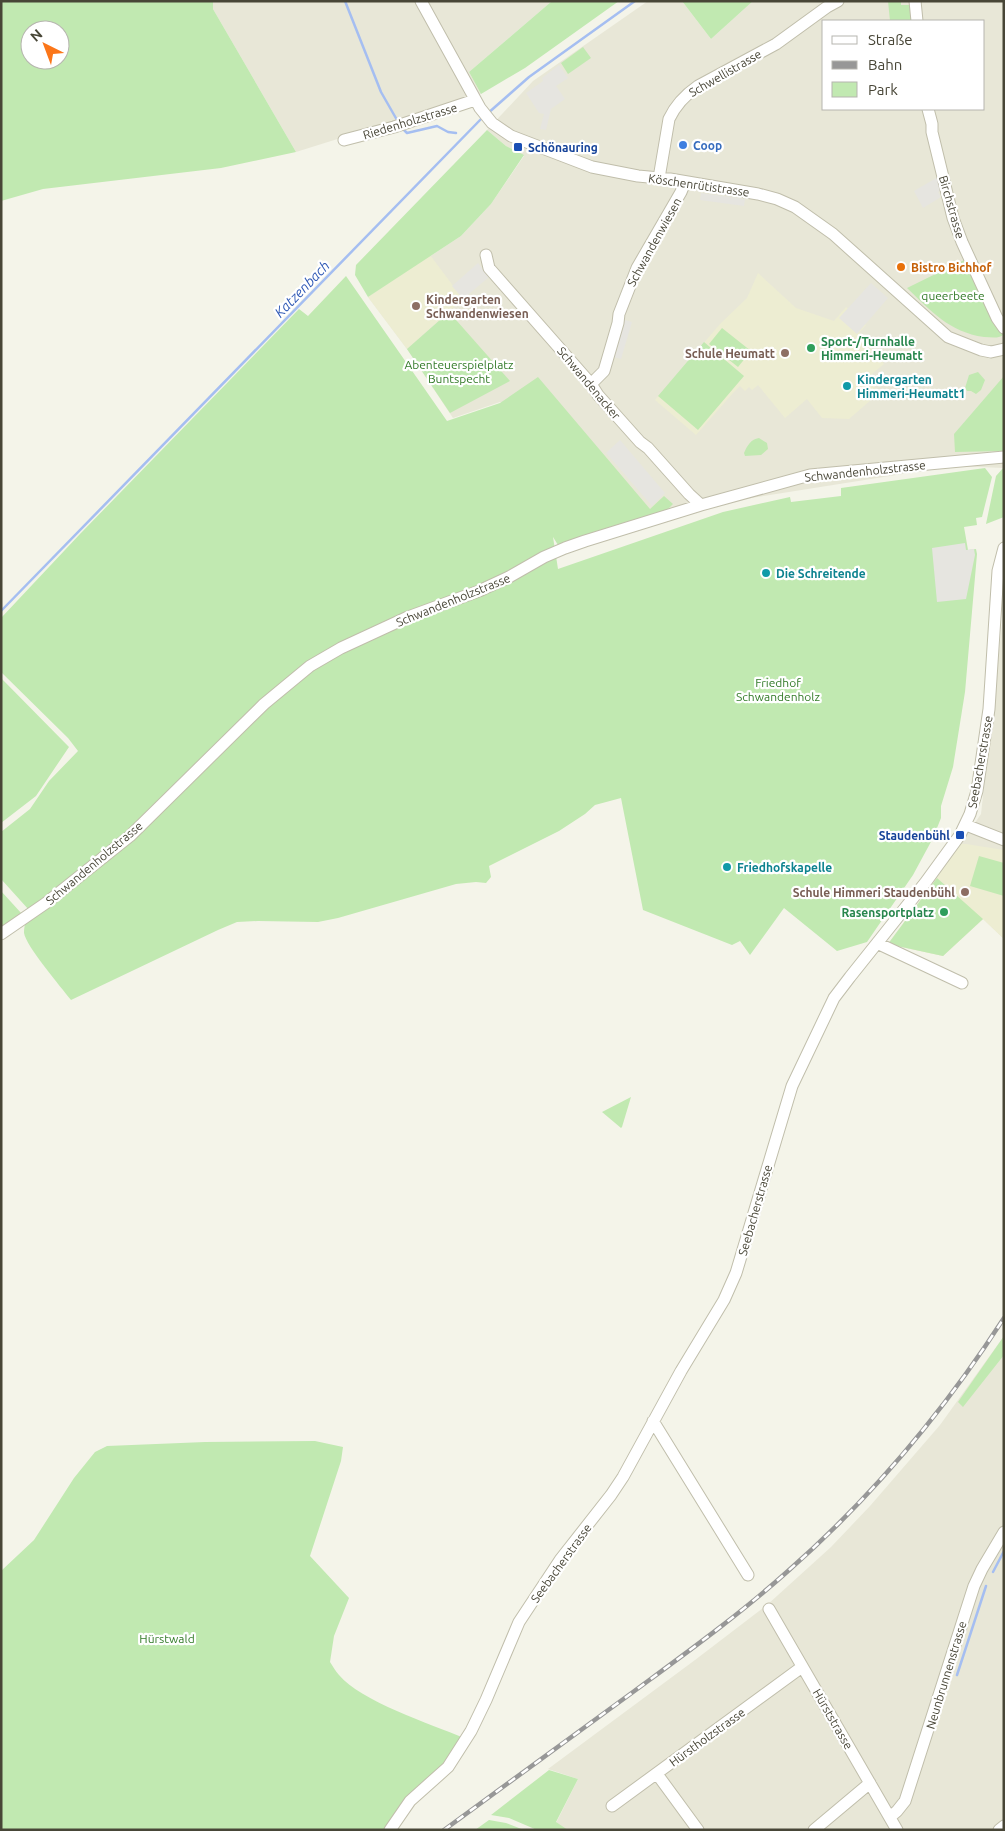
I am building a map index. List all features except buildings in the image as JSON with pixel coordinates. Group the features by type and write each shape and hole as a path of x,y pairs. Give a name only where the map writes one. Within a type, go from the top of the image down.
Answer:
{"street":[{"name":"Schwellistrasse","path":"659,178 669,119 673,110 683,98 698,86 776,44 838,1"},
{"path":"915,1 917,20"},
{"name":"Köschenrütistrasse","path":"425,3 475,100 486,116 518,140 609,172 685,182 777,199 795,207 833,234 948,337 981,350 991,352 1004,349"},
{"name":"Riedenholzstrasse","path":"344,140 394,127 475,100"},
{"name":"Birchstrasse","path":"928,110 953,218 997,318 1004,328"},
{"name":"Schwandenwiesen","path":"591,384 604,371 618,323 618,314 637,268 685,182"},
{"name":"Schwandenacker","path":"486,255 489,268 591,384 598,395 688,494 701,504"},
{"name":"Schwandenholzstrasse","path":"1,934 46,903 130,836 264,704 310,666 341,648 408,617 479,591 544,557 585,541 701,504 810,476 1001,458"},
{"name":"Seebacherstrasse","path":"390,1830 410,1801 448,1766 471,1732 520,1622 560,1560 615,1489 724,1300 736,1273 792,1086 834,998 925,883 966,824 977,791 989,709 998,571 1004,548"},
{"path":"966,824 1004,840"},
{"path":"877,944 962,983"},
{"path":"653,1421 748,1575"},
{"name":"Neunbrunnenstrasse","path":"890,1817 905,1801 974,1586 1004,1532"},
{"name":"Hürststrasse","path":"769,1609 897,1830"},
{"name":"Hürstholzstrasse","path":"612,1806 802,1667"},
{"path":"657,1774 698,1830"},
{"path":"814,1830 870,1783"},
{"path":"999,1830 1004,1826"}],"shaded area":[{"path":"213,1 552,1 469,72 481,94 296,152 213,9"},
{"path":"648,1 682,1 711,39 753,1 1004,1 1004,468 953,466 650,514 500,402 453,418 407,349 368,297 461,236 491,204 524,156 506,146 487,130 533,81"},
{"path":"559,65 568,78 556,86 565,99 551,109 546,130 540,129 544,114 539,113 526,93 543,81 542,78"},
{"path":"938,177 942,190 938,192 941,197 923,208 914,191"},
{"path":"701,193 745,199 744,206 700,200"},
{"name":"Kindergarten Schwandenwiesen","path":"430,255 463,299 407,349 368,297"},
{"path":"478,263 489,277 463,299 452,286"},
{"name":"Schule Heumatt","path":"758,273 796,308 834,321 846,307 866,325 859,333 884,364 867,378 879,393 849,419 822,418 807,399 785,418 758,385 752,390 749,387 745,391 740,386 696,435 655,400 720,324 747,298"},
{"path":"871,283 888,298 857,334 839,318"},
{"path":"625,320 632,322 621,359 614,357"},
{"path":"620,440 665,493 652,506 606,453"},
{"path":"965,543 966,550 974,549 975,555 966,599 937,602 932,548"},
{"name":"Schule Himmeri Staudenbühl","path":"1004,606 1004,939 983,919 943,956 888,944 981,814"},
{"name":"Schule Himmeri Staudenbühl","path":"961,844 1004,850 1004,939 983,919 943,956 888,944"},
{"path":"1004,1336 1004,1830 568,1830 556,1823 578,1779 548,1769 767,1605 831,1547 870,1506 940,1425"}],"green space":[{"path":"1,1 213,1 213,9 296,152 221,168 43,189 1,201"},
{"path":"552,1 619,1 525,68 481,94 469,72"},
{"path":"682,1 753,1 711,39"},
{"path":"888,1 901,1 901,5 910,5 913,20 890,20"},
{"path":"583,47 591,58 568,74 561,63"},
{"path":"487,130 506,146 524,155 491,204 461,236 368,297 355,275 356,265"},
{"name":"queerbeete","path":"964,260 982,298 1003,335 994,338 984,337 961,330 941,319 907,288"},
{"name":"Friedhof Schwandenholz","path":"346,276 447,421 500,403 538,377 650,509 664,496 673,504 663,514 558,545 553,537 558,569 723,512 790,497 791,502 841,496 841,488 985,468 992,477 982,517 976,518 977,525 964,527 968,550 976,549 977,554 965,692 953,767 941,806 941,818 933,838 913,875 867,942 837,951 784,908 750,955 740,941 732,945 643,910 621,798 595,805 559,831 489,866 491,877 486,883 456,884 318,922 237,922 71,1000 52,977 26,939 24,933 29,910 1,879 1,832 30,809 49,781 78,751 68,738 1,672 1,618 299,309 308,316"},
{"name":"Abenteuerspielplatz Buntspecht","path":"449,312 510,381 450,413 407,349"},
{"path":"722,328 751,351 738,367 709,344"},
{"path":"704,342 744,376 698,430 658,396"},
{"path":"978,372 985,380 981,390 976,394 967,391 965,388 969,375"},
{"path":"1004,376 1004,451 955,452 954,434"},
{"path":"759,438 767,443 768,449 761,455 745,456 746,448 750,443"},
{"path":"1004,467 1004,517 986,524 996,476"},
{"path":"1,678 69,747 36,796 1,823"},
{"path":"979,856 1004,863 1004,896 970,886"},
{"name":"Rasensportplatz","path":"937,878 983,919 943,956 888,944"},
{"path":"1,891 22,914 1,927"},
{"path":"631,1097 621,1128 602,1112"},
{"path":"1004,1336 1004,1355 963,1407 958,1402"},
{"name":"Hürstwald","path":"315,1441 343,1447 341,1461 310,1556 349,1598 334,1636 330,1662 336,1672 349,1685 363,1694 397,1711 464,1738 445,1766 386,1830 1,1830 1,1571 34,1540 74,1478 95,1452 107,1446 205,1442"},
{"path":"549,1770 578,1779 556,1822 568,1830 537,1830 509,1818 491,1815"},
{"path":"489,1820 506,1823 524,1830 475,1830"}],"waterway":[{"path":"345,1 381,92 397,120"},
{"name":"Katzenbach","path":"487,114 529,77 635,1"},
{"name":"Katzenbach","path":"1,611 483,117"},
{"path":"404,130 407,133 437,126 448,132 456,133"},
{"path":"993,1572 1004,1551"},
{"path":"957,1675 986,1586"}],"railway":[{"path":"444,1830 712,1633 751,1603 819,1543 905,1452 957,1386 1004,1318"}],"place":[{"name":"Coop","path":"683,145"},
{"name":"Schönauring","path":"518,147"},
{"name":"Bistro Bichhof","path":"901,267"},
{"name":"Kindergarten Schwandenwiesen","path":"416,306"},
{"name":"Sport-/Turnhalle Himmeri-Heumatt","path":"811,348"},
{"name":"Schule Heumatt","path":"785,353"},
{"name":"Kindergarten Himmeri-Heumatt1","path":"847,386"},
{"name":"Die Schreitende","path":"766,573"},
{"name":"Staudenbühl","path":"960,835"},
{"name":"Friedhofskapelle","path":"727,867"},
{"name":"Schule Himmeri Staudenbühl","path":"965,892"},
{"name":"Rasensportplatz","path":"944,912"}]}
